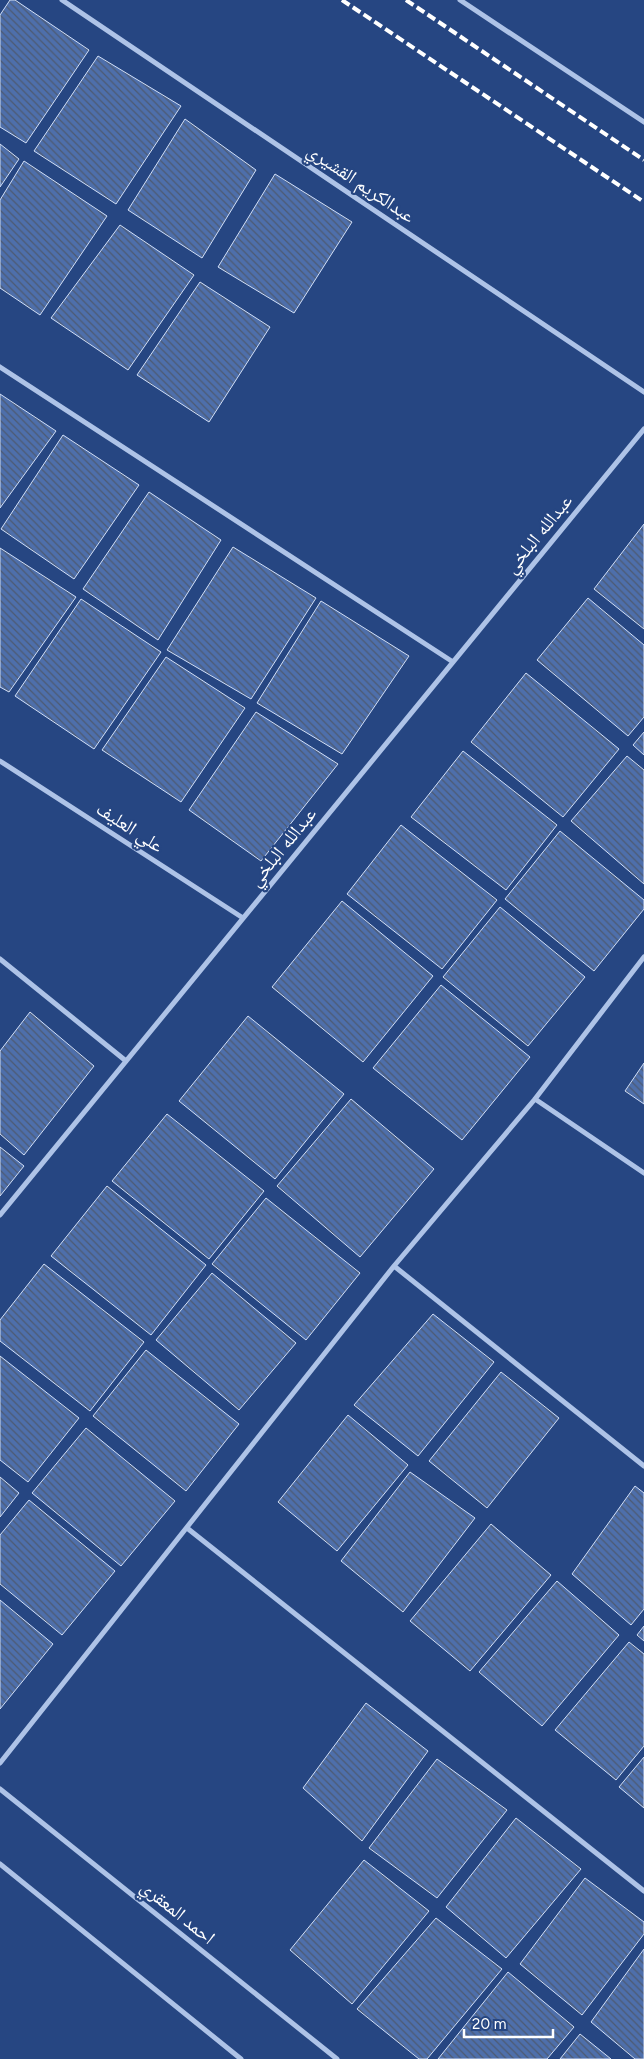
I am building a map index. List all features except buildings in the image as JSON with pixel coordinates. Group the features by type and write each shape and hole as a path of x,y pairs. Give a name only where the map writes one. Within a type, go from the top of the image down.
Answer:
{"street":[{"name":"عبدالكريم القشيري","path":"62,0 644,392"},
{"path":"460,0 644,122"},
{"path":"0,367 453,662"},
{"name":"عبدالله البلخي","path":"0,1215 644,429"},
{"name":"علي العليف","path":"0,761 243,918"},
{"path":"0,1763 394,1266 536,1099 644,956"},
{"path":"0,959 126,1060"},
{"path":"536,1099 644,1173"},
{"path":"394,1266 644,1466"},
{"path":"187,1528 644,1891"},
{"name":"احمد المعقري","path":"0,1789 337,2059"},
{"path":"0,1864 241,2059"}],"railway":[{"path":"342,0 644,202"},
{"path":"406,0 644,160"}]}
